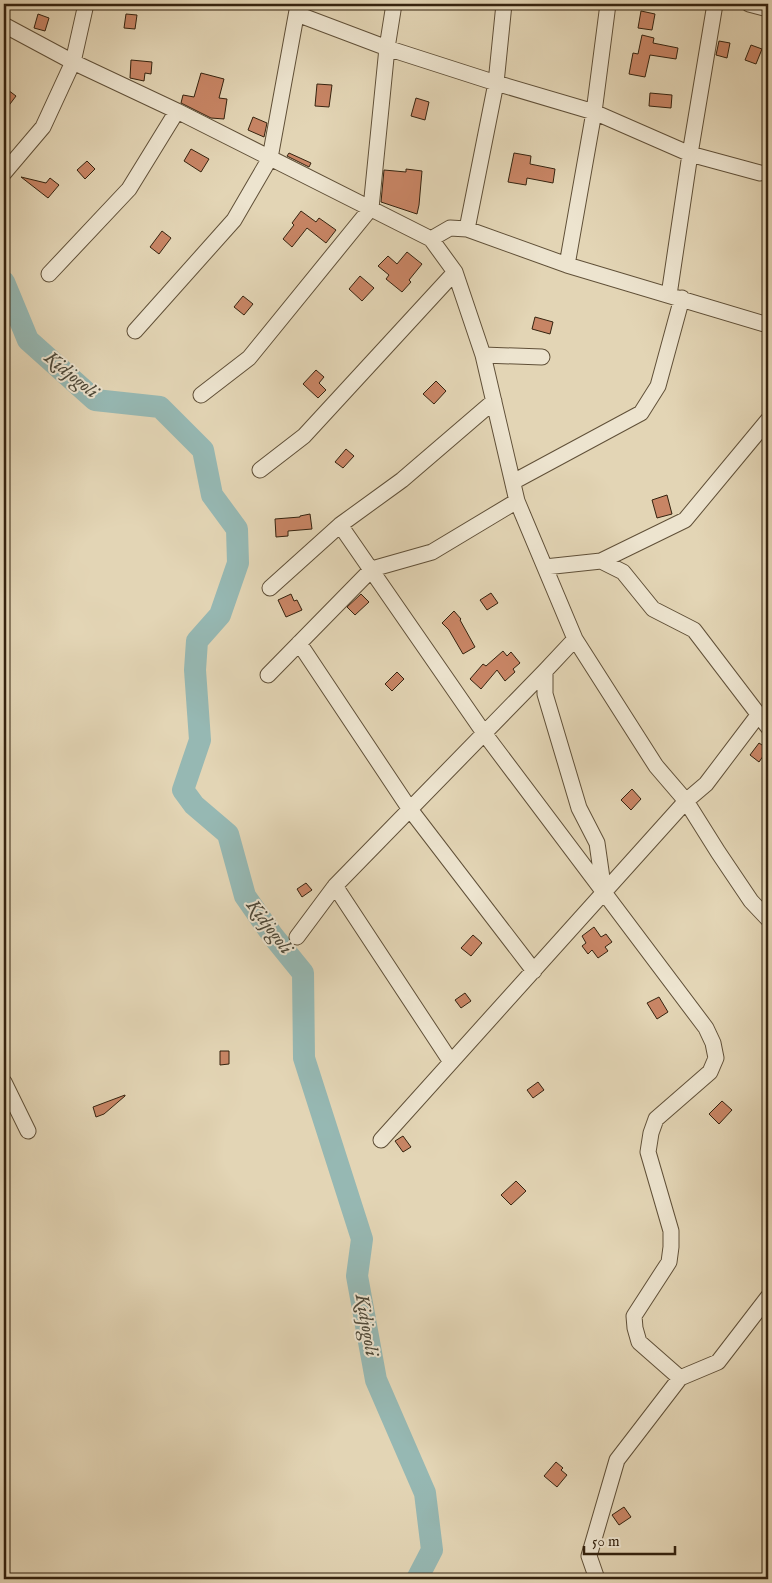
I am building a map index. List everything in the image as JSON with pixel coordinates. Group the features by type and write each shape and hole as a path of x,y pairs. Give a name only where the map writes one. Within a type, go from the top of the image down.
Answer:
{"street":[{"path":"4,173 43,127 73,62 86,4"},
{"path":"201,395 249,358 371,208 387,48 394,4"},
{"path":"467,229 496,83 504,4"},
{"path":"567,265 594,112 608,4"},
{"path":"513,482 641,413 658,386 675,297 690,154 715,4"},
{"path":"749,4 768,9"},
{"path":"135,331 234,220 270,158 298,9 387,48 594,112 690,154 760,173"},
{"path":"4,25 73,62 177,111 431,239 455,272 483,355 517,501 575,639 656,766 686,801 751,901 768,919"},
{"path":"49,274 129,189 177,111"},
{"path":"431,239 450,228 467,229 567,265 768,325"},
{"path":"260,470 304,436 455,272"},
{"path":"483,355 542,357"},
{"path":"270,588 340,524 402,480 494,401"},
{"path":"545,567 601,561 686,520 768,420"},
{"path":"268,675 372,570 432,552 517,501"},
{"path":"340,524 484,733 706,1028 713,1043 716,1058 710,1072 656,1118 648,1152 671,1231 672,1247 669,1262 634,1316 634,1322 639,1342 680,1378"},
{"path":"601,561 623,572 653,609 694,630 768,727"},
{"path":"297,937 335,886 575,639"},
{"path":"299,643 409,808 534,971"},
{"path":"545,671 546,694 579,808 597,843 604,894"},
{"path":"381,1140 686,801 706,784 759,714"},
{"path":"335,886 451,1062"},
{"path":"4,1082 28,1131"},
{"path":"597,1579 589,1556 617,1460 680,1378 718,1362 768,1297"}],"building":[{"path":"641,11 655,14 652,30 638,28"},
{"path":"38,14 49,18 45,31 34,28"},
{"path":"126,14 137,15 135,29 124,28"},
{"path":"642,35 654,38 653,43 678,48 676,59 650,55 645,77 629,74 633,53 638,54"},
{"path":"719,41 730,43 727,58 716,55"},
{"path":"751,45 762,49 756,64 745,60"},
{"path":"131,60 152,62 151,74 145,73 144,81 130,78"},
{"path":"201,73 224,79 219,98 227,99 224,119 211,118 181,103 183,95 194,97"},
{"path":"317,84 332,85 329,107 315,106"},
{"path":"4,87 16,96 4,112"},
{"path":"650,93 672,95 671,108 649,106"},
{"path":"416,98 429,102 425,120 411,116"},
{"path":"253,117 267,123 264,137 248,130"},
{"path":"191,149 209,159 201,172 184,161"},
{"path":"289,153 311,163 309,167 287,156"},
{"path":"514,153 531,156 530,164 555,169 553,183 527,178 526,185 508,182"},
{"path":"87,161 95,169 85,179 77,170"},
{"path":"406,169 422,171 417,214 381,202 384,170 406,172"},
{"path":"21,177 46,183 50,178 59,185 48,198"},
{"path":"301,211 316,222 319,218 336,230 326,243 307,228 292,247 283,239 294,225 292,223"},
{"path":"162,231 171,238 159,254 150,247"},
{"path":"407,252 422,264 409,280 411,282 402,292 386,279 389,275 378,266 388,256 397,264"},
{"path":"360,276 374,288 362,301 349,289"},
{"path":"243,296 253,304 244,315 234,307"},
{"path":"535,317 553,322 550,334 532,329"},
{"path":"316,370 324,377 319,383 326,390 318,398 303,384"},
{"path":"436,381 446,391 434,404 423,394"},
{"path":"346,449 354,456 343,468 335,462"},
{"path":"667,495 672,514 657,518 652,500"},
{"path":"310,514 312,529 288,531 288,536 276,537 275,519 300,517"},
{"path":"491,593 498,603 487,610 480,600"},
{"path":"291,594 294,601 297,600 302,610 286,617 278,600"},
{"path":"361,594 369,602 355,615 347,607"},
{"path":"454,611 461,619 475,647 463,654 449,630 442,623"},
{"path":"503,651 507,656 511,652 520,663 513,669 515,672 505,681 497,670 481,689 470,679 483,664 486,666"},
{"path":"397,672 404,679 392,691 385,684"},
{"path":"759,743 768,749 759,762 750,755"},
{"path":"632,789 641,799 631,810 621,800"},
{"path":"306,883 312,890 302,897 297,889"},
{"path":"594,927 601,937 606,934 612,942 605,947 608,951 598,958 592,950 588,954 582,946 586,943 582,936"},
{"path":"473,935 482,943 471,956 461,948"},
{"path":"465,993 471,1001 461,1008 455,1000"},
{"path":"659,997 668,1012 657,1019 647,1003"},
{"path":"220,1051 229,1051 229,1064 220,1065"},
{"path":"538,1082 544,1090 533,1098 527,1090"},
{"path":"125,1095 104,1114 96,1117 93,1107"},
{"path":"722,1101 732,1110 719,1124 709,1114"},
{"path":"403,1136 411,1147 403,1152 395,1141"},
{"path":"516,1181 526,1191 511,1205 501,1195"},
{"path":"556,1462 567,1475 557,1487 544,1476"},
{"path":"624,1507 631,1517 619,1525 612,1515"}],"waterway":[{"name":"Kidjogoli","path":"4,282 28,340 95,400 160,407 203,450 212,495 237,529 238,563 220,615 197,641 195,670 200,740 183,790 194,805 228,834 245,896 273,936 303,973 304,1058 362,1239 357,1276 376,1380 425,1493 432,1550 417,1579"}]}
